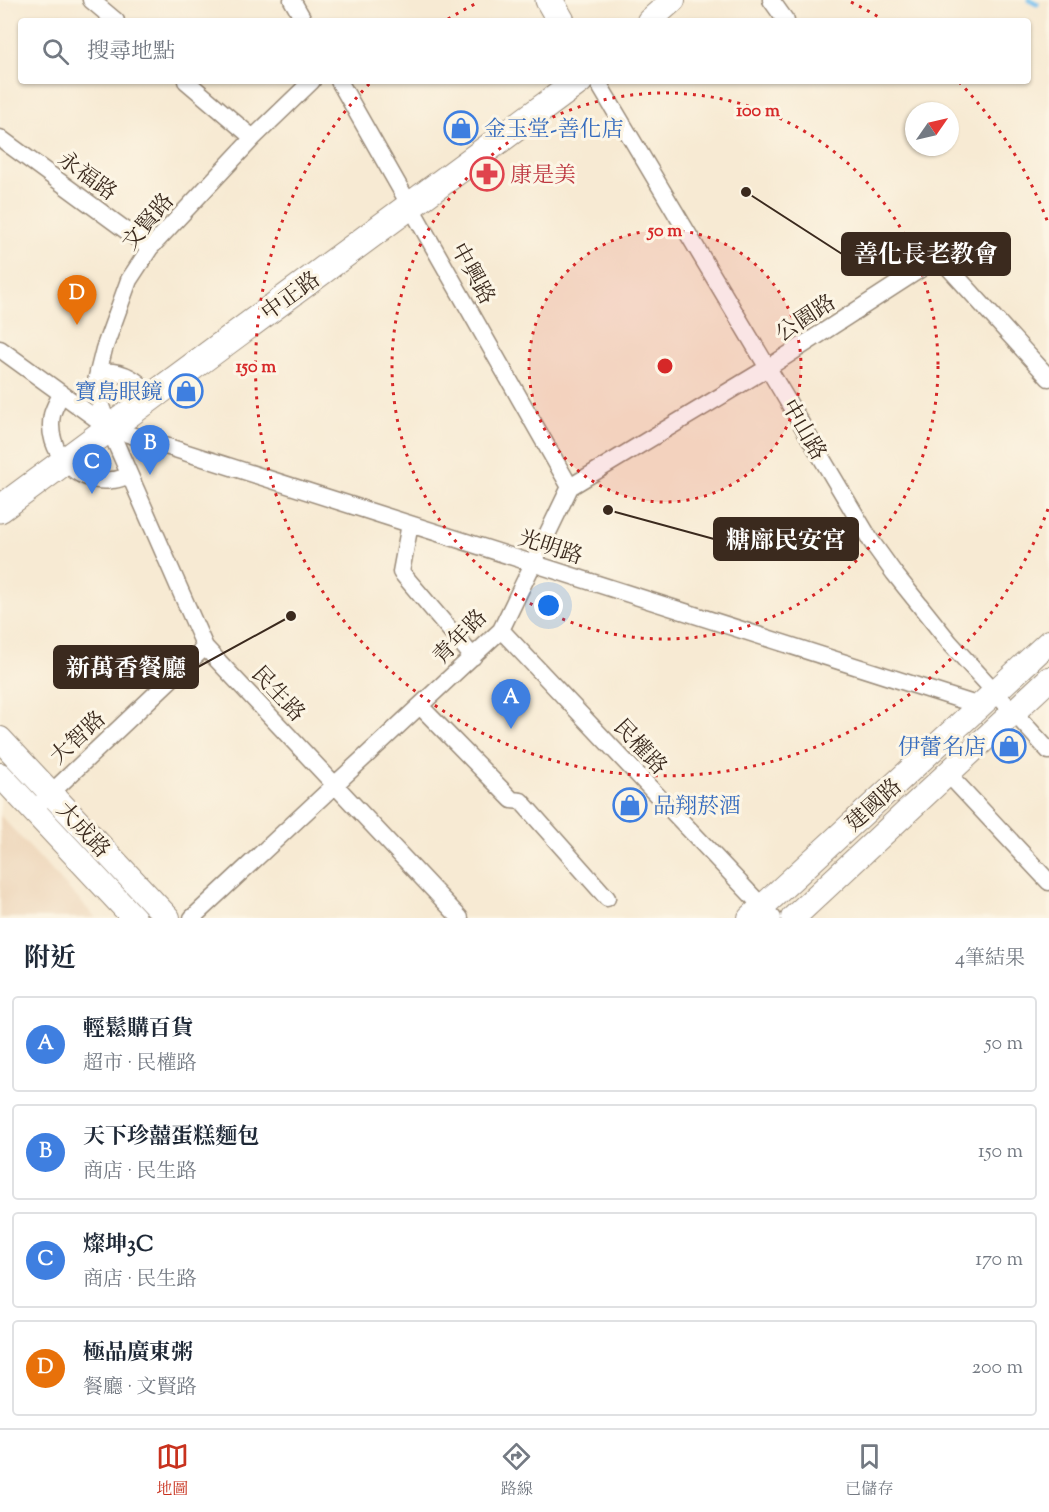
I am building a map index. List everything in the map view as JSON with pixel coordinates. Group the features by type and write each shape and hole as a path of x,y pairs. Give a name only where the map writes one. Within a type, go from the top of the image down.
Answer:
{"main road":[{"path":"549,0 559,18"},
{"name":"中正路","path":"0,509 575,84"}],"street":[{"path":"91,0 112,18"},
{"path":"292,0 302,18"},
{"path":"652,18 673,0"},
{"path":"771,0 784,18"},
{"path":"190,84 253,138"},
{"name":"文賢路","path":"109,428 97,395 96,381 129,280 150,248 253,138 309,84"},
{"name":"中興路","path":"341,84 570,487"},
{"name":"中山路","path":"599,84 871,541 950,643 987,699 1014,713 1049,751"},
{"name":"永福路","path":"0,138 150,248"},
{"name":"公園路","path":"769,367 939,257 1049,378"},
{"path":"0,349 109,428"},
{"path":"570,487 769,367"},
{"path":"98,372 114,371 131,377 146,388 152,396"},
{"path":"61,394 54,406 51,424 54,443 64,461 76,472 94,479 111,480 129,475"},
{"name":"光明路","path":"109,428 533,564 987,699"},
{"name":"民生路","path":"109,428 205,647 460,918"},
{"name":"青年路","path":"192,918 501,630 570,487"},
{"path":"410,524 401,572 472,657"},
{"name":"民權路","path":"501,630 762,914"},
{"name":"建國路","path":"762,914 1049,642"},
{"name":"大智路","path":"33,810 205,647"},
{"name":"建國路","path":"793,918 1049,679"},
{"path":"420,706 512,800 520,801 607,898"},
{"name":"大成路","path":"0,739 168,918"},
{"path":"948,774 1049,882"},
{"name":"大成路","path":"0,775 134,918"}],"shaded area":[{"path":"0,815 6,822 96,918 0,918"}],"waterway":[{"path":"1029,0 1037,4"}],"place":[{"name":"金玉堂-善化店","path":"461,128"},
{"name":"康是美","path":"487,174"},
{"name":"善化長老教會","path":"746,192"},
{"name":"極品廣東粥","path":"77,325"},
{"name":"寶島眼鏡","path":"186,391"},
{"name":"天下珍囍蛋糕麵包","path":"150,475"},
{"name":"燦坤3C","path":"92,494"},
{"name":"糖廍民安宮","path":"608,510"},
{"name":"新萬香餐廳","path":"291,616"},
{"name":"輕鬆購百貨","path":"511,729"},
{"name":"伊蕾名店","path":"1009,746"},
{"name":"品翔菸酒","path":"630,805"}]}
